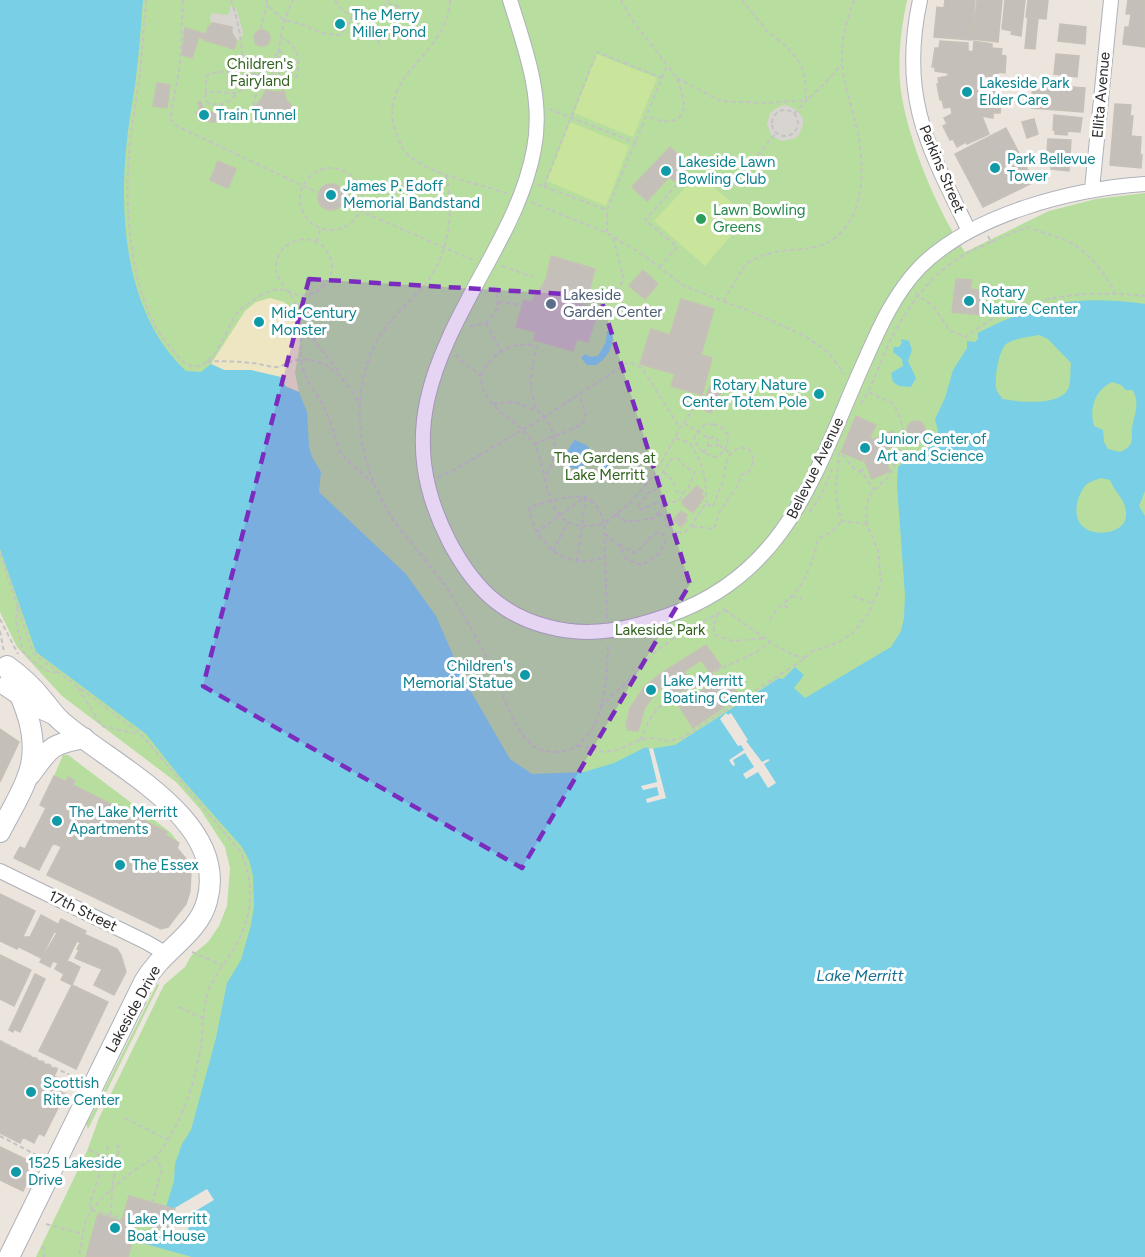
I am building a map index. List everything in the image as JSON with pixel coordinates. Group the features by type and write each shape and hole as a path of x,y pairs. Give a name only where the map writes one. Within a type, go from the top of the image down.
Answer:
{"street":[{"name":"Bellevue Avenue","path":"510,0 529,63 536,105 535,144 527,181 500,243 467,301 436,367 426,399 423,443 427,482 442,527 462,565 498,605 520,618 562,630 608,631 634,626 685,610 710,598 747,570 782,532 795,512 818,468 870,348 892,304 904,286 932,256 976,228 1028,207 1092,189 1145,184"},
{"name":"Perkins Street","path":"921,0 913,38 917,107 930,149 976,228"},
{"name":"Ellita Avenue","path":"1092,189 1111,0"},
{"path":"7,653 32,729 32,750 27,778"},
{"name":"Lakeside Drive","path":"7,653 59,720 96,731 192,830 205,851 209,863 210,885 208,900 202,915 187,934 165,953 144,982 9,1257"},
{"path":"0,685 37,711 59,720"},
{"path":"0,832 27,778 51,747 96,731"},
{"name":"17th Street","path":"0,871 165,953"}],"path":[{"path":"146,0 140,73 129,156 128,200 133,259 142,295 154,325 165,342 186,364 195,367 202,366 226,336 237,313 260,296 278,289 290,292 296,295 310,295 319,291 330,278 332,261 323,246 316,241 301,239 290,243 278,256 277,273 280,281 290,292 296,304 302,325 302,360 305,377 322,404 335,433 339,450 373,483"},
{"path":"183,0 180,66 170,119 175,125 303,186 475,261"},
{"path":"231,0 240,32 242,70 241,91 227,104 217,106 208,103 205,97 207,76 211,73 242,70"},
{"path":"260,29 267,0"},
{"path":"262,112 257,116 253,102 276,64 282,19 293,0"},
{"path":"335,0 337,5 365,21 369,31 375,35 381,47"},
{"path":"450,0 447,20 436,40 407,74 395,94 391,117 406,153 415,160 446,175 508,194"},
{"path":"621,0 630,17 677,78 684,101 681,118 663,122 646,116"},
{"path":"742,0 767,31 787,47 801,64 805,76 806,100"},
{"path":"723,301 745,265 776,251 826,243 842,231 849,221 858,200 861,170 856,127 842,64 843,34 854,0"},
{"path":"365,21 372,19 386,1 399,7 401,12 398,27 375,35"},
{"path":"267,5 275,10 282,19 333,36 341,34 353,15"},
{"path":"281,38 291,43 297,51 297,75 291,80 278,76 288,62"},
{"path":"268,79 275,84 281,83 288,70 286,56 279,49"},
{"path":"231,78 257,72 259,74 256,78 264,75 279,49"},
{"path":"544,186 597,52 662,78"},
{"path":"794,114 842,64"},
{"path":"607,233 607,210 667,65"},
{"path":"227,72 233,80 242,81"},
{"path":"677,78 721,101 767,103 806,100"},
{"path":"206,92 237,93"},
{"path":"536,105 636,143"},
{"path":"786,110 794,114 798,123 793,134 783,136 776,133 771,123 774,116 786,110"},
{"path":"659,267 677,247 645,220 696,163 728,190 776,133"},
{"path":"328,168 339,169 356,180 361,189 360,210 356,220 347,228 330,231 321,228 314,224 303,211 300,202 303,186 309,177 318,171 328,168"},
{"path":"446,175 451,205 444,247 428,281 381,333 364,372 360,420 364,453 373,483 391,515 454,598 474,633 507,706 532,746 543,751 558,752 578,745 590,732 600,707 607,676 608,642"},
{"path":"527,181 607,210"},
{"path":"531,202 613,236 684,286 757,314 804,336 829,353 842,374"},
{"path":"865,397 900,321 942,271 953,262 991,242 1027,227 1069,241 1093,262 1115,293"},
{"path":"316,241 321,228"},
{"path":"976,228 991,242"},
{"path":"588,310 597,312 609,301 624,280 613,236"},
{"path":"502,266 533,277"},
{"path":"470,326 486,323 492,317 498,302 498,294 493,284"},
{"path":"904,286 934,307 949,330 966,337 992,319 1030,303 1073,293 1145,296"},
{"path":"498,302 522,305"},
{"path":"486,323 501,351"},
{"path":"302,325 341,376 360,407"},
{"path":"536,410 530,383 537,346 519,344 501,351 481,376 484,391 493,404 534,444 552,502 560,516 581,527 604,524 630,503 655,474 680,428 697,404"},
{"path":"455,355 481,376"},
{"path":"207,362 252,363 278,367 302,360 319,362 341,376"},
{"path":"427,482 456,469 520,429 544,417 629,362 642,368 680,428"},
{"path":"578,745 603,752 617,750 651,738 667,741 682,738 806,658 813,651 837,643 854,632 866,618 881,584 881,572 878,551 867,524 866,510 869,497 889,476 905,434 898,412 892,403 869,392"},
{"path":"534,444 579,426 585,421 586,413 579,394"},
{"path":"493,404 514,402 536,410 544,417 554,436 554,461 544,479"},
{"path":"684,423 708,438 716,437 719,445 731,454"},
{"path":"704,425 720,426 728,435 728,445 716,457 703,453 694,437 698,431 704,425"},
{"path":"658,514 665,517 665,524 673,531 684,533 691,526 705,502 706,476 699,458 690,443 675,438"},
{"path":"703,453 708,446 708,438"},
{"path":"708,446 719,445"},
{"path":"691,526 704,529 714,528 720,511 738,485 741,475 749,471 754,460 749,449 742,447 731,454 723,467 722,483 712,507 705,502"},
{"path":"842,521 835,487 839,453 851,466 860,471 874,490"},
{"path":"671,459 679,459 684,466 695,472 689,488 682,494 679,501 663,504 656,502 640,510 638,506 650,492 658,489 662,484 660,477 671,459"},
{"path":"860,471 867,468"},
{"path":"663,472 673,481 676,491 682,494"},
{"path":"606,558 577,561 553,551 536,533 530,518 529,507 576,496 586,496 601,511 605,534 606,558 607,619"},
{"path":"536,533 586,496"},
{"path":"577,561 586,496"},
{"path":"616,514 626,522 655,518 663,504"},
{"path":"842,521 867,524"},
{"path":"770,620 774,612 792,596 809,571 818,539 831,532 842,521"},
{"path":"553,551 568,522"},
{"path":"605,534 634,553 644,548 650,537 656,533 663,534 665,543 658,555 642,565 627,560 619,545"},
{"path":"0,553 33,653"},
{"path":"792,596 802,599"},
{"path":"853,596 873,605"},
{"path":"721,605 770,642 793,655 806,658"},
{"path":"782,605 792,609"},
{"path":"18,607 14,617 22,651 50,673 58,672"},
{"path":"600,707 657,650 725,610"},
{"path":"718,613 712,626 715,635 732,641 766,638"},
{"path":"0,619 7,653"},
{"path":"0,631 7,653"},
{"path":"640,740 658,708 722,668 755,653 770,642"},
{"path":"77,686 96,731 141,734"},
{"path":"192,952 223,965"},
{"path":"179,1007 204,1019"},
{"path":"0,1041 81,1080"},
{"path":"125,1118 168,1140"},
{"path":"0,1136 43,1159"},
{"path":"111,1215 119,1148 116,1143"},
{"path":"108,1146 90,1204 92,1210 122,1218"},
{"path":"89,1150 116,1165"},
{"path":"152,1203 162,1170 156,1158"},
{"path":"46,1224 83,1234"},
{"path":"42,1247 46,1252 44,1257"}],"highlighted area":[{"path":"309,279 600,296 690,584 522,868 203,686"}],"green space":[{"name":"Lakeside Park","path":"0,0 907,0 901,34 900,57 901,91 905,111 917,153 934,196 965,252 1049,211 1096,199 1145,193 1145,1257 36,1257 87,1151 99,1118 164,985 185,967 191,956 208,942 219,926 227,906 230,868 225,847 200,809 176,782 62,696 17,647 0,612"},
{"path":"597,54 657,78 633,137 574,113"},
{"path":"570,122 629,146 606,206 547,181"},
{"name":"Lawn Bowling Greens","path":"698,174 748,216 705,266 654,221"},
{"path":"63,755 68,755 170,832 179,843 165,835 166,832 73,785 75,781 68,777 66,782 54,776"},
{"path":"157,984 159,985 88,1129 86,1123"}],"sand":[{"path":"270,298 284,302 293,312 299,327 300,343 295,373 299,392 251,370 224,370 211,364 245,311 256,302"}],"shaded area":[{"path":"230,6 236,8 243,31 242,37 237,41 232,33 232,27 213,23 210,20 211,13 227,15 230,12"},
{"path":"786,105 797,110 803,119 803,125 798,136 781,141 771,135 767,124 770,113"}],"water":[{"name":"Lake Merritt","path":"0,0 143,0 126,150 124,209 132,268 151,324 166,349 186,371 201,372 211,364 224,370 251,370 281,377 286,387 299,392 307,412 309,447 321,472 319,492 406,574 436,616 462,676 510,759 532,774 584,772 614,763 646,747 649,749 675,745 779,678 783,679 795,667 804,675 794,688 805,698 891,647 901,631 905,595 897,485 898,467 908,458 932,446 936,439 938,432 935,419 945,398 953,370 967,348 967,341 975,342 978,339 978,333 1000,322 1039,308 1058,304 1099,300 1145,304 1145,491 1139,506 1145,516 1145,1257 192,1257 142,1243 145,1230 166,1236 175,1210 166,1207 174,1181 175,1164 182,1144 191,1130 216,1038 227,983 241,960 251,925 254,906 253,876 249,860 242,847 180,777 146,734 36,652 0,549","holes":["1039,335 1048,339 1071,363 1069,387 1058,398 1039,402 1003,399 996,387 996,374 1003,347 1014,340","1112,382 1121,385 1126,390 1132,390 1136,399 1132,441 1128,448 1120,452 1108,449 1104,442 1103,430 1094,426 1093,406 1106,385","1101,478 1110,480 1126,510 1125,521 1117,529 1093,532 1079,522 1077,504 1088,483"]},
{"path":"607,331 613,332 609,352 596,365 587,365 581,358 585,354 590,357 598,356 606,342"},
{"path":"901,339 909,341 912,350 908,361 916,378 911,387 899,386 893,382 891,373 903,366 902,359 893,352 894,347 899,347 902,343"},
{"path":"575,440 588,446 591,454 604,457 611,452 615,459 612,472 600,474 600,466 586,462 581,469 569,468 568,453"}],"pier":[{"path":"726,713 728,715 731,713 748,740 746,741 762,762 770,760 764,764 776,783 768,788 758,772 746,779 743,774 754,767 745,753 733,760 735,765 733,766 729,760 744,750 741,745 738,746 720,719"},
{"path":"653,748 666,798 647,803 646,799 659,795 657,787 643,790 641,786 657,782 649,749"},
{"path":"207,1189 214,1200 180,1220 190,1223 186,1236 169,1231 175,1210 173,1209"}],"building":[{"path":"945,0 975,0 972,40 934,37 937,7 944,8"},
{"path":"977,0 1002,0 998,42 973,39"},
{"path":"1005,0 1025,0 1021,36 1002,29"},
{"path":"1028,0 1048,0 1046,19 1026,17"},
{"path":"1128,0 1145,0 1145,47 1123,44 1125,27 1129,27 1131,14 1126,14"},
{"path":"1028,17 1038,18 1035,49 1025,48"},
{"path":"213,23 232,27 232,33 237,41 234,49 204,40 208,27"},
{"path":"1060,24 1086,27 1085,44 1058,41"},
{"path":"185,28 206,34 204,39 199,37 192,58 182,55"},
{"path":"259,30 265,30 270,38 268,44 259,46 254,41 254,35"},
{"name":"Lakeside Park Elder Care","path":"940,41 968,43 968,51 973,52 974,41 992,44 992,48 1002,49 1001,55 1006,56 1005,73 998,72 998,78 982,76 986,84 981,87 996,89 995,94 1002,95 1000,113 993,113 993,118 982,116 989,134 957,147 953,139 950,140 943,126 947,124 944,118 952,114 951,107 944,108 937,84 939,84 938,78 948,76 948,73 935,71 935,67 932,67 935,48 939,48"},
{"path":"1056,54 1079,56 1077,77 1054,74"},
{"path":"157,83 170,85 167,108 153,106"},
{"path":"1033,84 1085,88 1083,112 1031,108"},
{"path":"266,90 284,91 292,107 285,113 282,123 275,120 264,121 256,105"},
{"path":"200,101 204,109 209,112 213,113 214,110 221,111 221,113 229,110 230,114 221,117 208,114 200,109 198,103"},
{"path":"1115,104 1131,105 1130,116 1133,116 1131,136 1141,137 1141,168 1110,165"},
{"name":"Train Tunnel","path":"200,109 216,117 230,114 233,119 212,122 204,120 196,113"},
{"path":"1054,115 1082,118 1080,132 1068,131 1067,135 1055,134"},
{"path":"1034,119 1038,134 1027,138 1022,122"},
{"name":"Park Bellevue Tower","path":"1006,128 1034,182 983,207 955,154"},
{"path":"1048,139 1071,140 1069,171 1051,169 1052,152 1047,152"},
{"name":"Lakeside Lawn Bowling Club","path":"670,147 689,165 674,181 669,177 647,201 632,187"},
{"path":"218,161 236,169 228,188 210,180"},
{"name":"James P. Edoff Memorial Bandstand","path":"331,184 340,188 344,197 340,206 331,210 322,206 318,197 322,188"},
{"name":"Lakeside Garden Center","path":"551,256 595,269 586,303 580,301 579,304 586,306 584,314 596,317 588,342 577,339 573,351 534,340 536,332 516,327 524,300 531,302 546,280"},
{"path":"643,270 658,284 645,299 629,286"},
{"name":"Rotary Nature Center","path":"956,279 972,280 970,289 985,291 982,315 952,312"},
{"path":"681,299 714,309 701,355 712,358 702,395 671,386 675,374 640,364 651,329 670,335"},
{"path":"711,385 722,390 711,413 700,408"},
{"name":"Junior Center of Art and Science","path":"856,416 876,425 870,437 872,440 893,431 898,444 877,453 883,452 890,471 872,479 864,456 862,461 841,452"},
{"path":"916,421 924,426 925,430 920,438 916,439 908,434 907,430 912,422"},
{"path":"697,486 703,491 701,494 704,497 693,513 682,504 682,501"},
{"path":"681,511 687,515 685,518 687,520 681,527 673,520"},
{"name":"Lake Merritt Boating Center","path":"706,645 721,666 710,673 701,660 684,672 692,684 672,697 664,686 656,692 645,707 638,731 628,730 626,725 630,708 644,687"},
{"path":"726,675 734,679 730,682 740,696 693,728 679,706"},
{"path":"0,729 19,742 0,782"},
{"name":"The Lake Merritt Apartments","path":"54,776 66,782 68,777 75,781 73,785 89,793 62,847 53,843 39,870 14,858 20,847 25,849 46,808 40,805"},
{"name":"The Essex","path":"89,793 167,832 165,835 179,843 177,848 186,859 191,871 190,891 186,904 168,927 161,929 47,875"},
{"path":"0,894 35,911 17,949 0,941"},
{"path":"41,915 58,924 41,958 19,947 24,937 30,937"},
{"path":"61,919 86,931 80,943 77,941 67,961 70,962 64,974 55,969 58,963 53,961 50,967 40,962 57,933 55,932"},
{"path":"84,934 117,949 121,955 126,972 114,995 94,985 102,969 75,958"},
{"path":"0,955 31,970 14,1006 0,999"},
{"path":"70,962 80,967 72,985 61,980"},
{"path":"35,974 45,979 20,1032 14,1029 13,1032 9,1030"},
{"path":"72,985 108,1002 76,1069 39,1051"},
{"name":"Scottish Rite Center","path":"0,1041 57,1070 54,1076 63,1080 58,1091 65,1094 44,1136 39,1133 34,1143 23,1137 20,1143 0,1133"},
{"name":"1525 Lakeside Drive","path":"0,1147 36,1164 23,1191 0,1180"},
{"name":"Lake Merritt Boat House","path":"129,1196 175,1209 169,1231 137,1223 128,1257 86,1257 98,1214 122,1221"}],"place":[{"name":"The Merry Miller Pond","path":"340,24"},
{"name":"Lakeside Park Elder Care","path":"967,92"},
{"name":"Train Tunnel","path":"204,115"},
{"name":"Park Bellevue Tower","path":"995,168"},
{"name":"Lakeside Lawn Bowling Club","path":"666,171"},
{"name":"James P. Edoff Memorial Bandstand","path":"331,195"},
{"name":"Lawn Bowling Greens","path":"701,219"},
{"name":"Rotary Nature Center","path":"969,301"},
{"name":"Lakeside Garden Center","path":"551,304"},
{"name":"Mid-Century Monster","path":"259,322"},
{"name":"Rotary Nature Center Totem Pole","path":"819,394"},
{"name":"Junior Center of Art and Science","path":"865,448"},
{"name":"Children's Memorial Statue","path":"525,675"},
{"name":"Lake Merritt Boating Center","path":"651,690"},
{"name":"The Lake Merritt Apartments","path":"57,821"},
{"name":"The Essex","path":"120,865"},
{"name":"Scottish Rite Center","path":"31,1092"},
{"name":"1525 Lakeside Drive","path":"16,1172"},
{"name":"Lake Merritt Boat House","path":"115,1228"}],"park label":[{"name":"Children's Fairyland","path":"260,72"},
{"name":"The Gardens at Lake Merritt","path":"605,466"}]}
